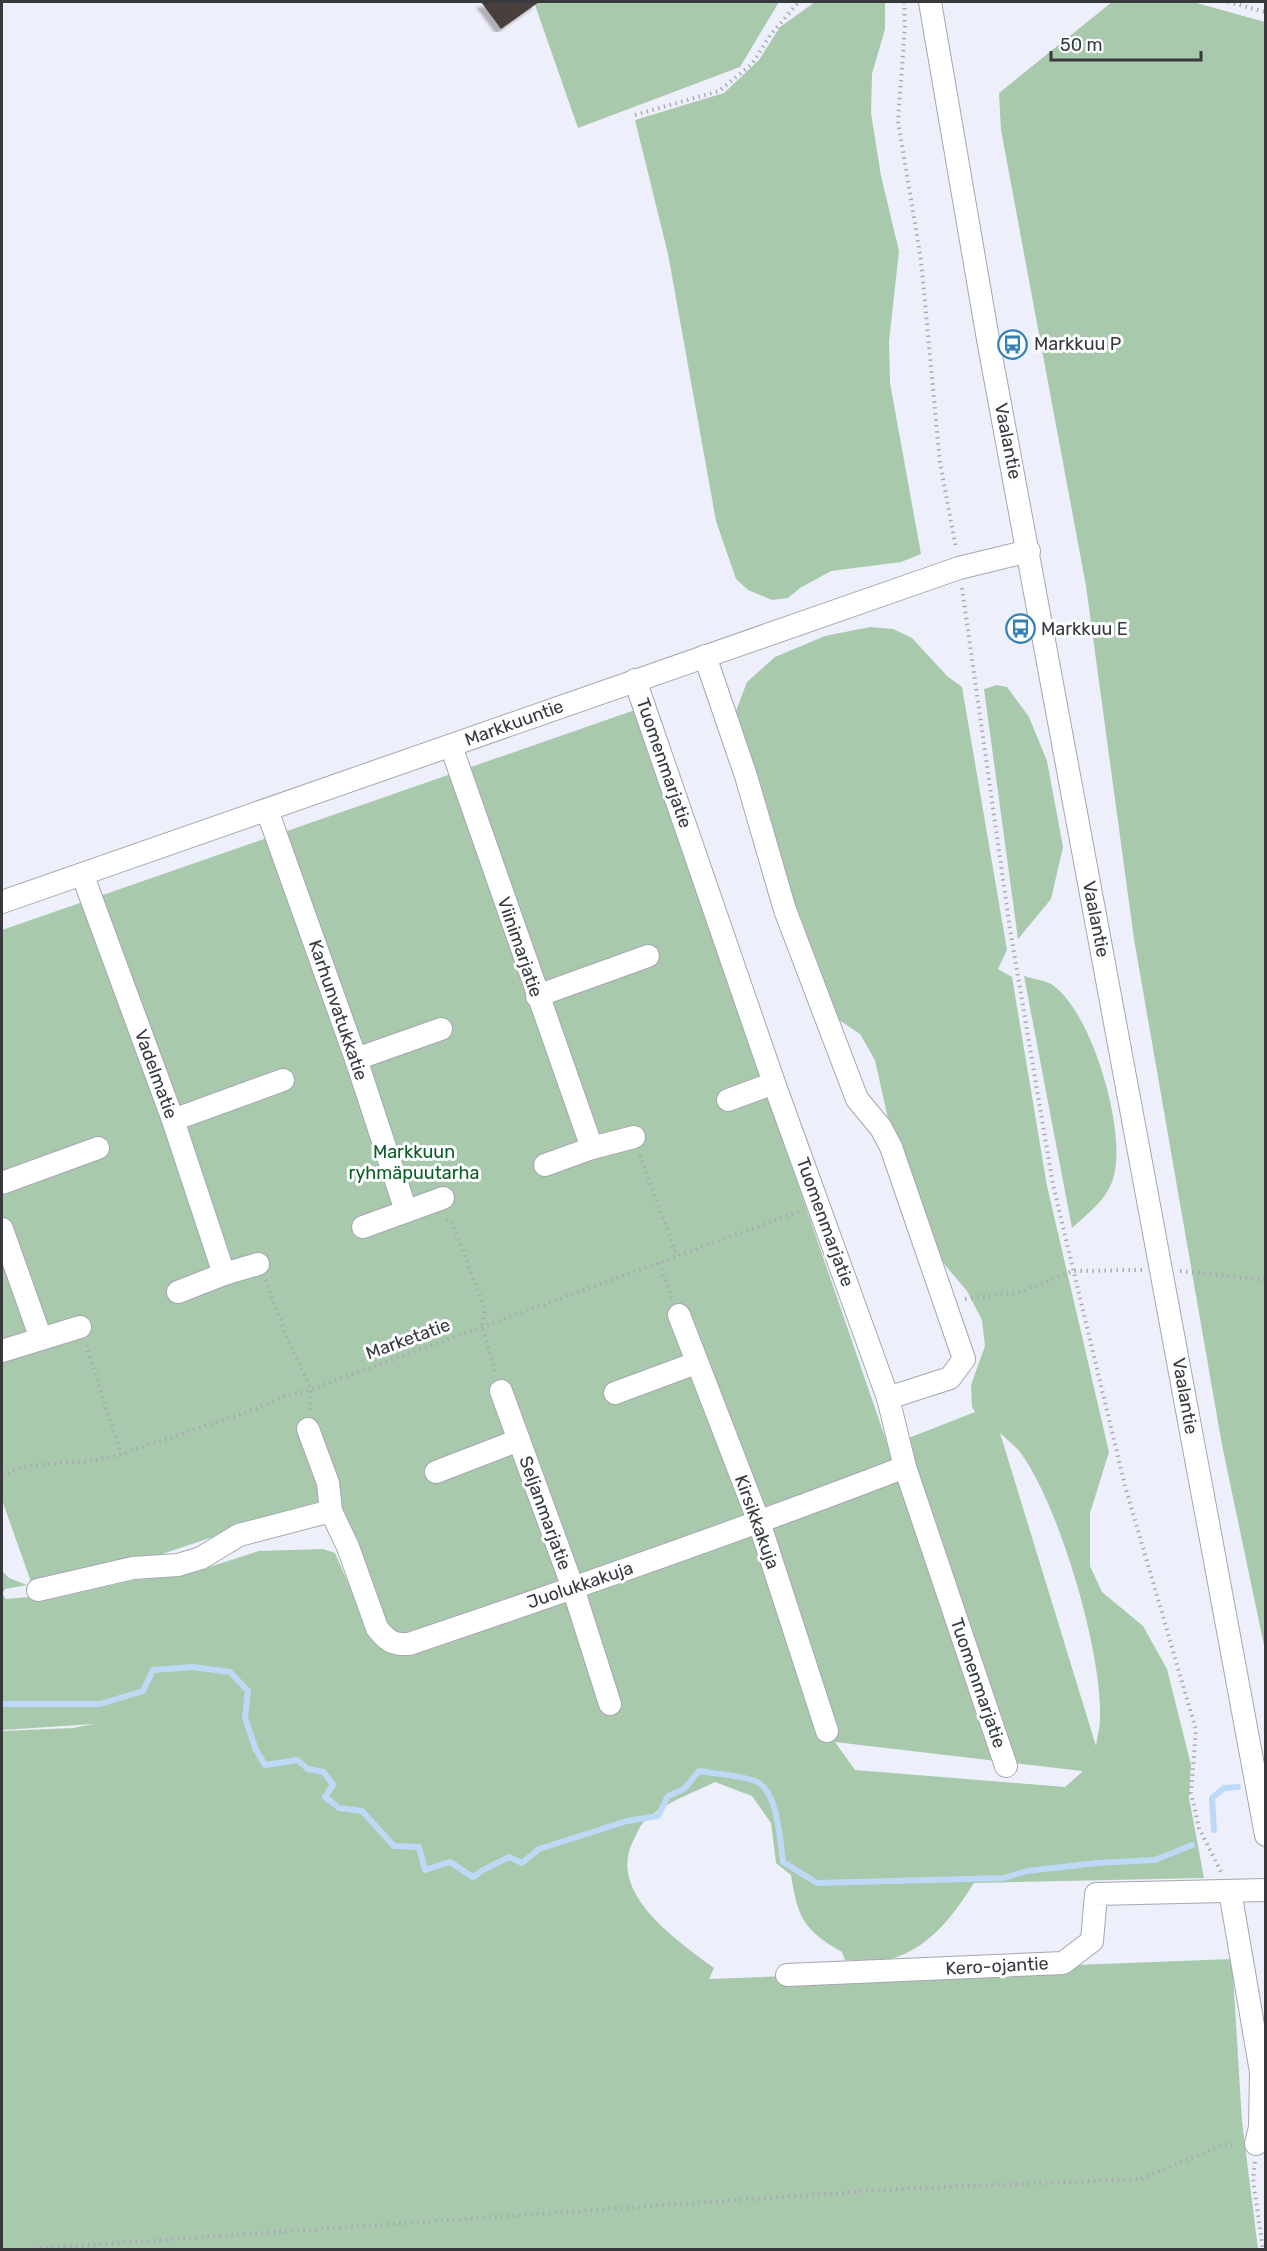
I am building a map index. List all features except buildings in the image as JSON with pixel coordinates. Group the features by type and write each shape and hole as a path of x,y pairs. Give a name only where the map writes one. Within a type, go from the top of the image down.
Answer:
{"street":[{"name":"Vaalantie","path":"930,2 989,345 1029,550 1266,1835"},
{"name":"Markkuuntie","path":"2,902 83,876 635,680 959,568 1029,550"},
{"path":"705,656 746,776 785,910 857,1099 881,1128 891,1147 946,1301 964,1359 950,1378 888,1398"},
{"name":"Tuomenmarjatie","path":"635,680 774,1083 888,1398 905,1467 1006,1766"},
{"name":"Viinimarjatie","path":"451,746 592,1148"},
{"name":"Karhunvatukkatie","path":"267,810 356,1059 425,1205"},
{"name":"Vadelmatie","path":"83,876 173,1120 224,1274"},
{"path":"537,996 648,956"},
{"path":"356,1059 441,1029"},
{"path":"173,1120 284,1080"},
{"path":"728,1100 774,1083"},
{"path":"545,1166 592,1148 634,1137"},
{"path":"2,1183 98,1148"},
{"path":"363,1227 425,1205"},
{"path":"2,1229 41,1339"},
{"path":"178,1292 258,1264"},
{"name":"Kirsikkakuja","path":"679,1315 759,1522 827,1731"},
{"path":"2,1351 80,1327"},
{"path":"615,1393 696,1363"},
{"name":"Seljanmarjatie","path":"501,1391 573,1588 610,1704"},
{"name":"Juolukkakuja","path":"308,1429 328,1483 331,1511 348,1547 377,1628 395,1645 409,1644 573,1588 905,1467"},
{"path":"436,1472 519,1440"},
{"path":"38,1590 134,1568 178,1565 201,1558 239,1534 331,1511"},
{"name":"Kero-ojantie","path":"787,1975 1063,1963 1092,1941 1096,1894 1266,1890"},
{"path":"1230,1891 1261,2072 1260,2127 1256,2144"}],"path":[{"path":"635,115 719,91 752,64 771,34 799,2"},
{"path":"904,2 905,26 898,121 921,260 940,463 959,568 1010,929 1053,1185 1125,1486 1196,1730 1191,1793 1199,1828 1230,1891"},
{"path":"1228,2 1266,12"},
{"path":"634,1137 677,1256"},
{"path":"425,1205 453,1224 485,1310 482,1327 501,1391"},
{"name":"Marketatie","path":"2,1475 30,1465 93,1461 121,1454 245,1413 283,1397 311,1389 819,1205"},
{"path":"659,1262 679,1315"},
{"path":"258,1264 290,1345 311,1389"},
{"path":"946,1301 1021,1292 1073,1270 1161,1269 1266,1280"},
{"path":"80,1327 121,1454"},
{"path":"16,2250 898,2188 1140,2179 1223,2145 1256,2144 1253,2179 1263,2250"}],"green space":[{"path":"534,2 779,2 740,67 578,128"},
{"path":"815,2 885,2 885,29 872,74 871,113 881,176 899,251 889,341 890,383 921,554 901,562 831,571 800,588 788,598 772,600 748,590 736,579 716,521 668,254 635,120 724,93 759,60 780,27"},
{"path":"1112,2 1193,2 1265,22 1265,1650 1222,1445 1134,939 1086,586 1001,130 999,93"},
{"name":"Markkuun ryhmäpuutarha","path":"870,627 893,629 912,638 947,676 962,687 1007,950 998,969 1012,977 1047,1186 1109,1452 1090,1513 1090,1566 1102,1592 1143,1626 1167,1669 1191,1765 1189,1798 1204,1878 974,1883 942,1927 910,1951 886,1960 845,1960 842,1952 819,1937 805,1922 797,1903 791,1875 776,1863 771,1823 752,1796 715,1782 668,1804 643,1823 634,1839 628,1859 629,1878 637,1896 665,1930 714,1968 709,1979 1232,1959 1242,2121 1258,2249 2,2249 2,1731 73,1728 94,1724 2,1730 2,1594 6,1599 29,1597 39,1602 135,1580 181,1576 259,1551 323,1549 335,1553 374,1642 318,1502 36,1596 2,1500 2,930 635,710 888,1446 975,1412 972,1407 971,1385 985,1346 982,1320 967,1291 939,1258 890,1128 875,1060 860,1034 839,1020 796,906 736,711 747,682 775,657 825,636","holes":["1000,1433 1020,1452 1035,1476 1063,1542 1076,1581 1094,1657 1099,1691 1100,1722 1096,1746","835,1742 1082,1771 1082,1772 1065,1787 855,1770"]},
{"path":"997,685 1007,687 1029,717 1047,761 1063,847 1051,899 1018,939 984,689"},
{"path":"1024,976 1051,984 1066,998 1093,1045 1111,1104 1116,1159 1113,1179 1101,1200 1072,1228"},
{"path":"2,1571 9,1578 27,1585 5,1589 2,1594"}],"waterway":[{"path":"2,1704 100,1704 143,1691 153,1670 193,1667 230,1672 248,1691 245,1718 256,1750 265,1765 297,1760 308,1769 324,1772 333,1785 325,1797 339,1808 362,1811 394,1846 419,1847 425,1870 450,1862 473,1877 509,1857 522,1863 539,1849 627,1821 658,1816 668,1796 684,1789 699,1771 742,1777 763,1786 769,1794 777,1817 783,1862 817,1883 1004,1878 1027,1871 1097,1863 1155,1860 1192,1845"},
{"path":"1214,1830 1212,1798 1224,1788 1238,1787"}],"place":[{"name":"Markkuu P","path":"1013,344"},
{"name":"Markkuu E","path":"1020,629"}]}
